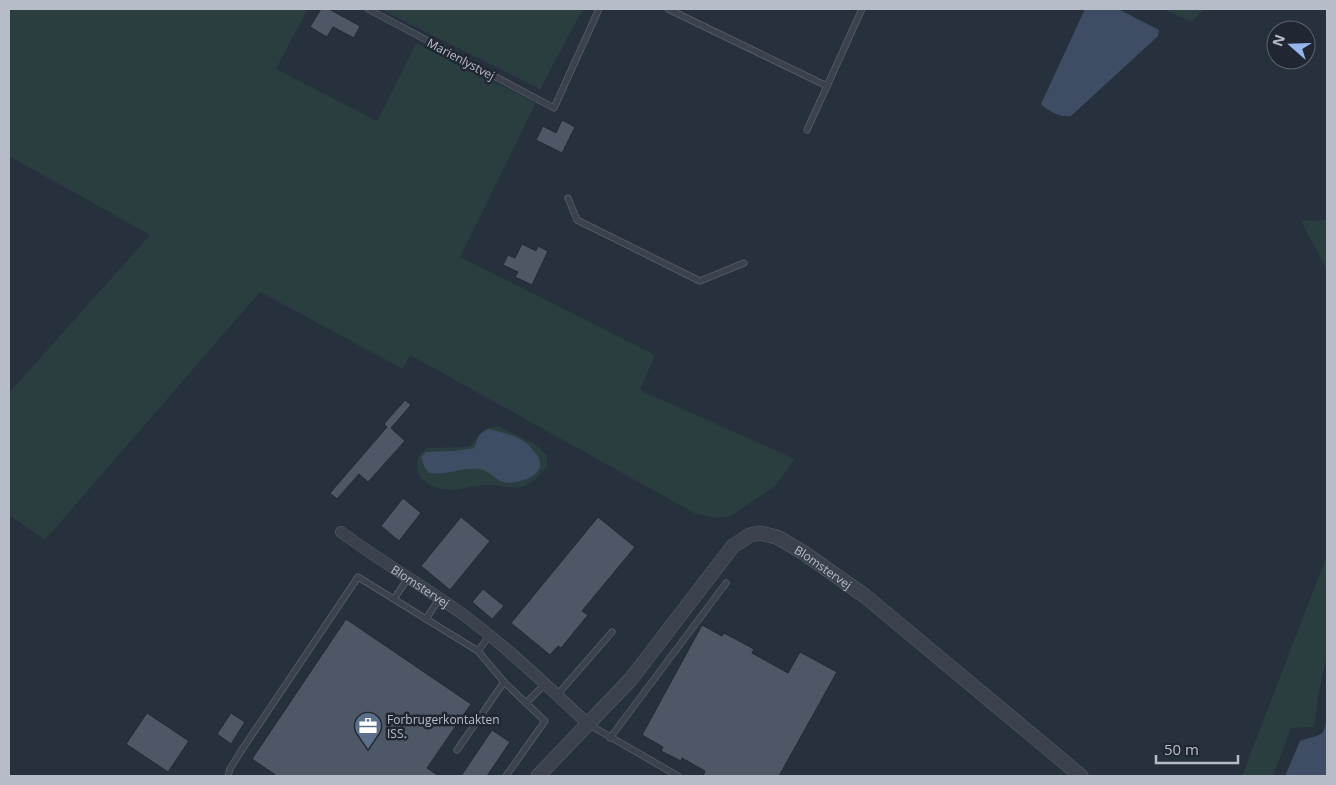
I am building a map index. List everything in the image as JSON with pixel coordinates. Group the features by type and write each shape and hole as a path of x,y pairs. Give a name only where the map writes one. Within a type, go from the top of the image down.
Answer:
{"street":[{"name":"Blomstervej","path":"341,532 490,635 588,724"},
{"name":"Blomstervej","path":"538,776 631,679 733,546 750,535 760,533 777,537 784,541 865,596 1081,776"}],"lane":[{"name":"Marienlystvej","path":"368,9 554,108 599,9"},
{"path":"668,9 827,86"},
{"path":"807,130 862,9"},
{"path":"568,198 577,220 700,281 744,263"},
{"path":"228,776 230,768 241,751 358,577 478,651 504,682 545,721 506,776"},
{"path":"394,599 408,578"},
{"path":"610,738 726,583"},
{"path":"426,619 439,599"},
{"path":"557,695 612,632"},
{"path":"478,651 490,635"},
{"path":"457,750 504,682"},
{"path":"526,703 544,684"},
{"path":"588,724 678,776"}],"shaded area":[{"path":"9,9 308,9 276,69 377,121 416,43 536,103 460,257 655,355 640,390 795,459 775,486 731,516 715,518 694,513 410,355 403,369 260,292 45,540 9,515 9,393 150,235 9,156"},
{"path":"380,9 583,9 540,89"},
{"path":"1163,9 1205,9 1191,22"},
{"path":"1327,220 1327,270 1301,221"},
{"path":"499,426 534,444 547,455 547,467 529,484 518,488 484,485 451,490 435,487 427,483 419,475 417,462 420,454 427,448 468,447 487,428"},
{"path":"1327,555 1327,655 1314,727 1291,728 1273,776 1242,776"}],"water":[{"path":"1085,9 1118,9 1159,30 1158,36 1071,116 1063,116 1041,104"},
{"path":"489,429 510,435 530,446 540,461 538,471 529,478 506,483 483,470 470,469 436,474 429,473 425,468 421,457 426,452 474,448 480,434"},
{"path":"1327,711 1327,776 1285,776 1300,741 1321,734 1324,731"}],"building":[{"path":"321,9 329,9 360,26 354,38 333,27 327,37 310,27"},
{"path":"562,120 575,127 562,153 536,140 543,126 556,133"},
{"path":"522,244 536,251 538,246 548,251 532,285 515,277 518,272 503,265 508,255 515,258"},
{"path":"405,400 411,405 391,428 405,441 368,482 359,474 337,499 330,493 387,427 384,424"},
{"path":"403,498 421,513 399,541 381,526"},
{"path":"461,517 490,541 450,590 421,566"},
{"path":"598,517 635,547 582,611 588,615 561,648 558,646 550,655 511,623"},
{"path":"483,589 504,606 492,619 472,602"},
{"path":"346,619 471,704 427,768 439,776 277,776 252,759"},
{"path":"702,625 722,636 724,633 754,649 752,653 788,673 800,652 837,672 779,776 703,776 705,771 682,758 681,761 661,751 663,747 642,735"},
{"path":"147,713 189,741 168,772 126,744"},
{"path":"231,713 245,722 231,744 217,734"},
{"path":"492,730 510,742 487,776 461,776"}],"place":[{"name":"Forbrugerkontakten ISS.","path":"368,750"}]}
